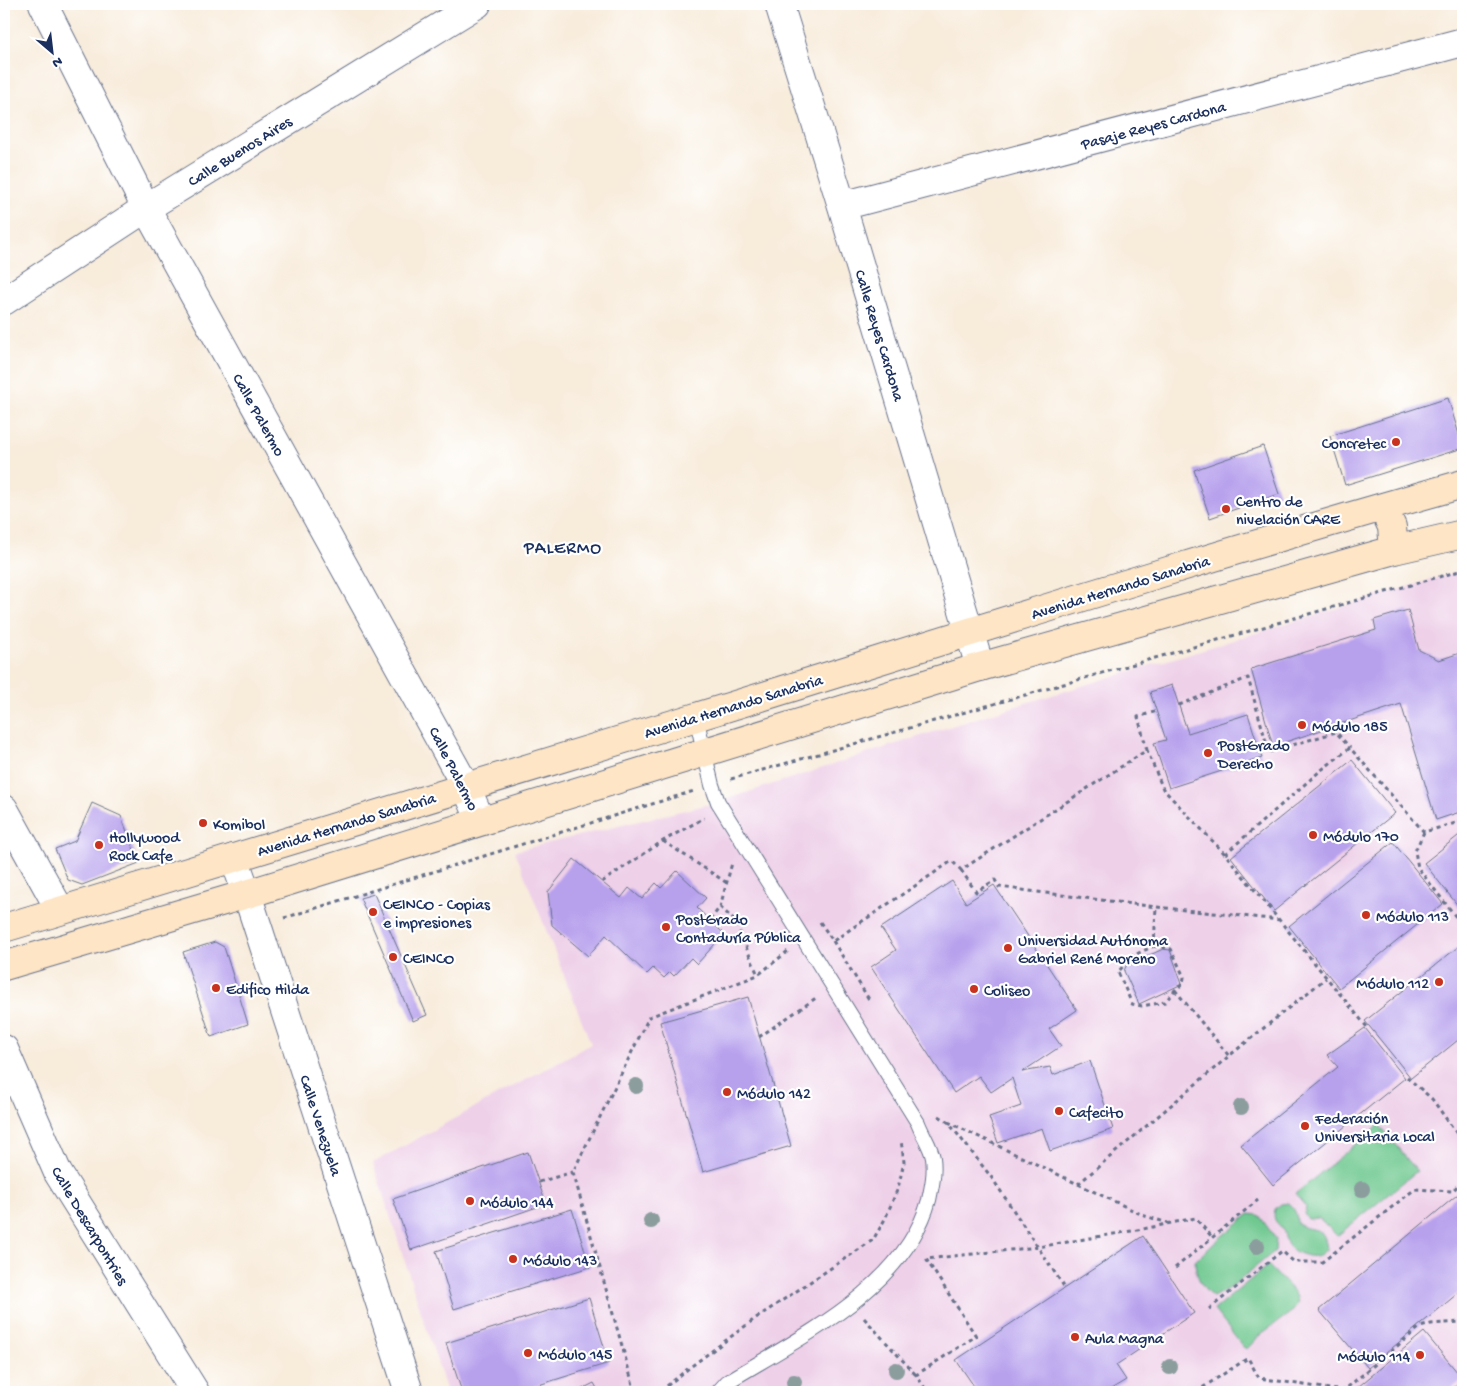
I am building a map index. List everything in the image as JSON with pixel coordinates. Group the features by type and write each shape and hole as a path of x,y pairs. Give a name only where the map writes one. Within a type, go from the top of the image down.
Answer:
{"street":[{"name":"Calle Palermo","path":"43,4 146,208 466,787 481,821"},
{"name":"Calle Reyes Cardona","path":"779,4 842,206 980,667"},
{"name":"Calle Buenos Aires","path":"4,301 146,208 463,8"},
{"name":"Pasaje Reyes Cardona","path":"842,206 1463,42"},
{"name":"Avenida Hernando Sanabria","path":"4,928 696,717 969,631 1463,484"},
{"path":"1383,507 1392,527 1394,550"},
{"path":"4,966 247,894 980,667 1394,550 1463,534"},
{"path":"4,809 60,910"},
{"path":"318,832 319,852 323,860 330,867"},
{"name":"Calle Venezuela","path":"234,858 409,1392"},
{"path":"136,887 144,896 149,908 149,923"},
{"name":"Calle Descarpontries","path":"4,1049 58,1173 195,1392"}],"lane":[{"path":"696,717 712,785 723,810 918,1123 933,1157 933,1184 924,1218 904,1252 871,1287 839,1313 727,1382 718,1392"}],"path":[{"path":"282,919 712,785 1463,570"},
{"path":"1179,704 1248,678 1270,752 1336,732 1424,832"},
{"path":"1157,711 1138,717 1147,750 1163,789 1225,854 1367,1027"},
{"path":"1225,854 1320,771 1350,748"},
{"path":"960,870 1147,750"},
{"path":"676,761 696,799"},
{"path":"602,882 663,841 707,816 704,811"},
{"path":"1463,821 1424,832 1415,851 1418,868 1463,926"},
{"path":"663,841 726,883"},
{"path":"710,920 720,907 733,858 738,867"},
{"path":"817,917 833,941 952,861 976,892 995,880 999,887 1156,907 1281,920"},
{"path":"720,907 735,921 758,975"},
{"path":"1154,946 1156,907"},
{"path":"1154,946 1171,949 1184,977 1183,984 1165,1002 1142,1006 1132,1004 1118,972 1132,956 1154,946"},
{"path":"635,1392 573,1172 649,1017 758,975 790,950 794,958"},
{"path":"1078,1184 1229,1056 1326,978"},
{"path":"1175,990 1229,1056"},
{"path":"759,1037 818,996"},
{"path":"1407,1077 1432,1099 1462,1141 1463,1147"},
{"path":"936,1114 948,1122 1144,1216 1169,1223"},
{"path":"948,1122 992,1178 1064,1288"},
{"path":"663,1392 688,1368 756,1318 873,1240 885,1219 898,1188 904,1162 900,1138"},
{"path":"539,1182 573,1172"},
{"path":"1209,1309 1282,1251 1294,1262 1322,1262 1415,1189 1453,1191 1463,1179"},
{"path":"1175,1268 1258,1200"},
{"path":"916,1375 976,1336 926,1259 1038,1247 1195,1218 1213,1238"},
{"path":"1460,1292 1463,1298"},
{"path":"864,1317 916,1375 928,1392"},
{"path":"1196,1392 1248,1358 1259,1378 1343,1391 1420,1327 1431,1324 1463,1322"},
{"path":"1456,1392 1463,1387"},
{"path":"917,1392 925,1388"}],"shaded area":[{"name":"Universidad Autónoma Gabriel René Moreno","path":"1463,570 1463,1392 447,1392 373,1163 591,1044 515,851 718,802 967,721"}],"green space":[{"path":"1379,1125 1417,1171 1337,1236 1319,1218 1308,1219 1304,1214 1306,1207 1295,1194"},
{"path":"1288,1203 1295,1212 1297,1223 1316,1230 1323,1235 1327,1249 1320,1255 1310,1256 1301,1254 1290,1248 1283,1230 1274,1216 1275,1209 1281,1204"},
{"path":"1249,1214 1259,1215 1276,1239 1275,1251 1231,1287 1213,1297 1200,1281 1195,1261"},
{"path":"1268,1265 1294,1292 1298,1303 1293,1311 1261,1334 1247,1349 1243,1347 1214,1310"}],"building":[{"name":"Concretec","path":"1448,398 1463,448 1345,485 1330,436"},
{"path":"1263,446 1279,494 1210,518 1194,470"},
{"name":"Módulo 185","path":"1408,610 1419,650 1439,660 1463,652 1463,811 1436,820 1401,704 1273,746 1251,669 1376,630 1374,620"},
{"path":"1172,685 1188,733 1248,714 1262,758 1169,788 1154,743 1166,740 1150,692"},
{"name":"Módulo 170","path":"1352,760 1395,813 1274,911 1231,857"},
{"name":"Hollywood Rock Cafe","path":"92,803 121,816 139,863 82,885 68,880 55,849 75,841"},
{"path":"1463,832 1463,912 1424,863"},
{"name":"Módulo 113","path":"1393,842 1443,904 1339,988 1289,926"},
{"path":"574,859 621,898 629,888 642,899 656,883 661,888 677,871 706,898 697,908 724,934 697,964 691,958 674,976 670,972 664,978 653,968 647,974 606,935 588,956 552,925 548,892"},
{"name":"Coliseo","path":"952,881 966,903 994,885 1077,1010 1049,1029 1061,1046 1022,1072 1050,1067 1053,1075 1090,1061 1113,1129 1050,1151 1042,1128 998,1143 989,1117 1021,1106 1012,1078 991,1092 979,1076 954,1093 871,967 896,950 881,928"},
{"name":"CEINCO","path":"374,894 427,1015 413,1021 360,898"},
{"name":"Edifico Hilda","path":"215,942 224,947 248,1024 211,1037 183,952"},
{"name":"Módulo 112","path":"1463,943 1463,1036 1411,1078 1365,1021"},
{"path":"1163,949 1170,950 1182,984 1139,1004 1124,971 1126,966"},
{"name":"Módulo 142","path":"748,997 791,1146 703,1172 660,1022"},
{"name":"Federación Universitaria Local","path":"1365,1028 1405,1078 1273,1185 1241,1145 1338,1067 1327,1055"},
{"name":"Módulo 144","path":"528,1152 546,1204 411,1250 393,1199"},
{"path":"1463,1190 1463,1289 1368,1368 1319,1310"},
{"name":"Módulo 143","path":"572,1209 590,1267 454,1309 436,1251"},
{"name":"Aula Magna","path":"1143,1236 1194,1313 1116,1365 1126,1380 1106,1392 978,1392 956,1360"},
{"name":"Módulo 145","path":"589,1298 609,1363 516,1392 462,1392 446,1343"},
{"name":"Módulo 114","path":"1424,1332 1463,1379 1448,1392 1352,1392"},
{"path":"594,1383 599,1392 576,1392"}],"place":[{"name":"Concretec","path":"1396,442"},
{"name":"Centro de nivelación CARE","path":"1226,509"},
{"name":"Módulo 185","path":"1302,725"},
{"name":"PostGrado Derecho","path":"1208,753"},
{"name":"Komibol","path":"203,823"},
{"name":"Módulo 170","path":"1313,835"},
{"name":"Hollywood Rock Cafe","path":"99,845"},
{"name":"CEINCO - Copias e impresiones","path":"373,912"},
{"name":"Módulo 113","path":"1366,915"},
{"name":"PostGrado Contaduría Pública","path":"666,927"},
{"name":"Universidad Autónoma Gabriel René Moreno","path":"1008,948"},
{"name":"CEINCO","path":"393,957"},
{"name":"Módulo 112","path":"1439,982"},
{"name":"Edifico Hilda","path":"216,988"},
{"name":"Coliseo","path":"974,989"},
{"name":"Módulo 142","path":"727,1092"},
{"name":"Cafecito","path":"1059,1111"},
{"name":"Federación Universitaria Local","path":"1305,1126"},
{"name":"Módulo 144","path":"470,1201"},
{"name":"Módulo 143","path":"513,1259"},
{"name":"Aula Magna","path":"1075,1337"},
{"name":"Módulo 145","path":"528,1353"},
{"name":"Módulo 114","path":"1420,1355"}],"district":[{"name":"PALERMO","path":"563,547"}]}
